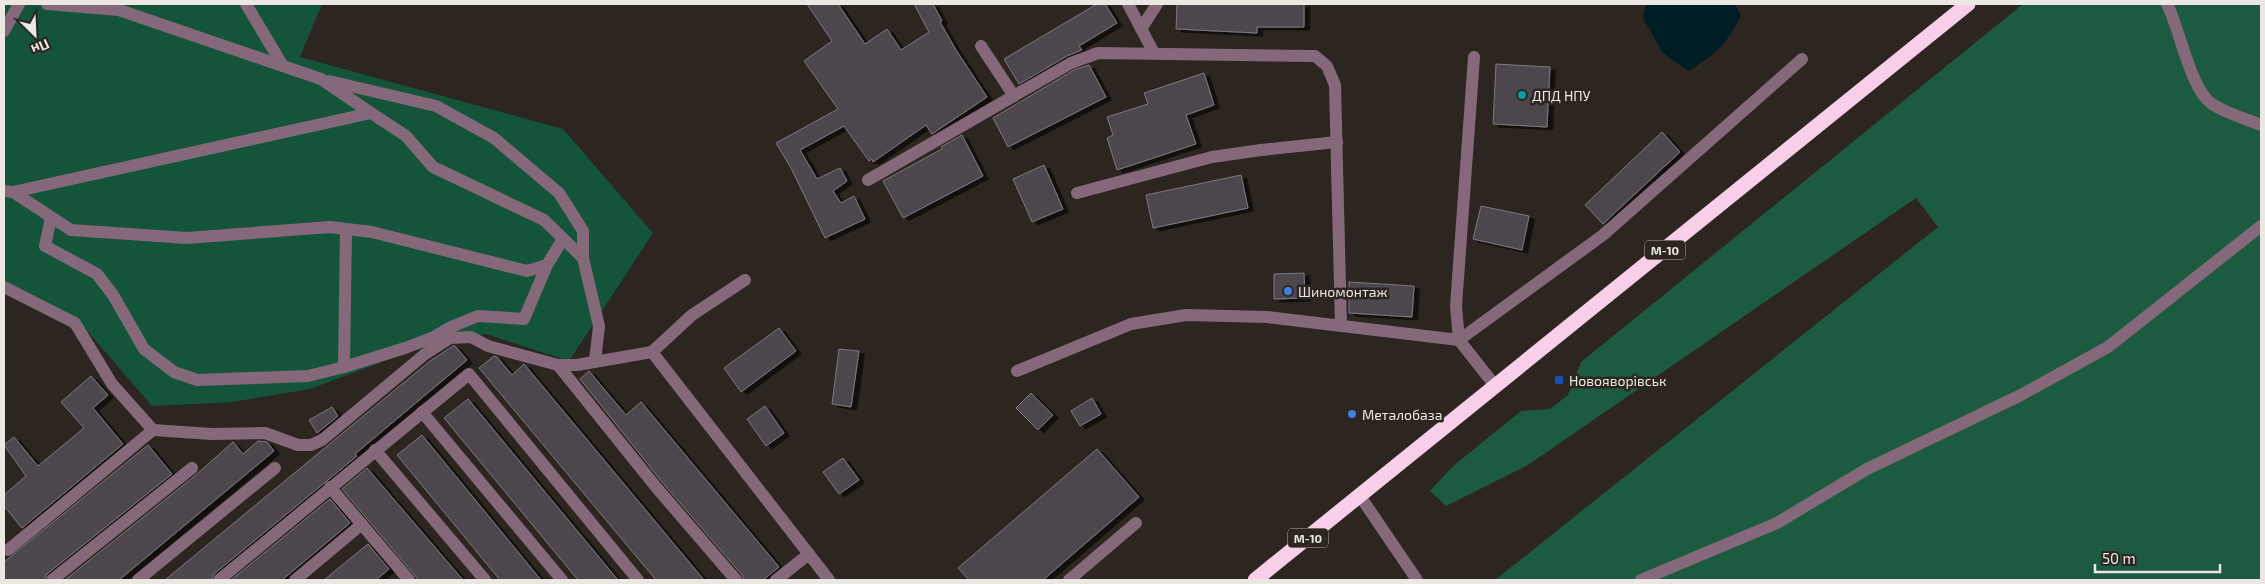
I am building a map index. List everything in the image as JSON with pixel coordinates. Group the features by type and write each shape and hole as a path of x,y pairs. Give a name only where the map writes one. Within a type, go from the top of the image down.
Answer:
{"highway":[{"name":"М-10","path":"1255,580 1968,4"}],"street":[{"path":"4,31 19,4"},
{"path":"47,4 119,10 321,79 436,106 494,138 559,193 583,231 582,258 599,326 595,361"},
{"path":"246,4 283,66"},
{"path":"1128,4 1154,53"},
{"path":"1142,29 1157,4"},
{"path":"2167,4 2174,18 2195,82 2211,104 2261,125"},
{"path":"981,46 1014,96"},
{"path":"868,180 1071,63 1098,53 1316,56 1327,66 1335,85 1341,326"},
{"path":"1474,57 1456,306 1459,340 1496,387"},
{"path":"1016,371 1131,324 1186,315 1268,318 1459,340 1603,235 1802,59"},
{"path":"321,79 406,136 432,167 544,220 582,258"},
{"path":"8,192 371,113"},
{"path":"1077,193 1212,157 1337,142"},
{"path":"8,192 71,230 186,238 330,227 398,238 527,270 547,265"},
{"path":"51,218 45,246 97,274 113,295 144,349 174,372 197,380 308,376 344,367 434,337 451,327 478,316 524,319 547,265 563,239"},
{"path":"1641,580 1777,523 1867,469 2019,396 2108,347 2261,226"},
{"path":"344,367 346,229"},
{"path":"8,550 153,430 212,434 265,433 298,445 311,445 322,440 425,354 450,338 471,337 488,346 558,366 577,365 652,352 692,315 745,280"},
{"path":"4,287 74,323 112,384 153,430"},
{"path":"652,352 829,580"},
{"path":"558,366 656,487 736,580"},
{"path":"219,580 469,374 638,580"},
{"path":"422,412 562,580"},
{"path":"375,450 485,580"},
{"path":"52,580 192,468"},
{"path":"138,580 275,468"},
{"path":"330,487 362,524 402,578"},
{"path":"1360,496 1416,580"},
{"path":"1069,580 1136,523"},
{"path":"295,580 362,524"},
{"path":"776,580 810,554"}],"green space":[{"path":"4,4 322,4 300,57 563,129 653,233 569,361 486,334 414,350 310,389 232,402 152,406 77,319 4,281"},
{"path":"2023,4 2261,4 2261,580 1495,580 1938,227 1916,198 1528,465 1446,506 1430,491 1452,467 1521,411 1550,409 1568,395 1581,362"}],"water":[{"path":"1646,4 1735,4 1741,16 1725,42 1713,54 1688,71 1663,53 1643,18"}],"building":[{"path":"807,4 838,4 865,44 887,29 901,50 929,32 914,4 933,4 942,21 940,22 956,50 987,97 932,134 926,125 873,162 872,159 869,161 844,126 800,150 817,179 840,168 847,181 833,191 841,203 854,196 865,219 825,238 791,168 776,143 838,109 804,61 832,41"},
{"path":"1097,4 1105,4 1117,23 1079,46 1082,50 1067,56 1019,84 1004,59"},
{"path":"1177,4 1304,4 1304,27 1257,27 1257,33 1176,29"},
{"name":"ДПД НПУ","path":"1496,64 1550,67 1547,127 1493,124"},
{"path":"1089,65 1106,97 1008,147 993,118 1074,70"},
{"path":"1204,73 1214,105 1186,115 1196,144 1117,170 1107,138 1113,135 1107,117 1148,104 1144,93"},
{"path":"1662,132 1680,152 1603,224 1585,205"},
{"path":"962,135 983,176 903,218 883,181 942,149 941,147"},
{"path":"1044,165 1063,209 1032,222 1013,179"},
{"path":"1241,175 1248,208 1153,228 1146,195"},
{"path":"1481,206 1529,216 1522,250 1473,239"},
{"path":"1304,273 1305,298 1274,299 1274,274"},
{"path":"1349,282 1414,286 1412,317 1349,313"},
{"path":"779,328 796,351 741,392 724,368"},
{"path":"453,346 467,360 355,454 357,456 214,574 211,580 165,580 430,361"},
{"path":"839,349 859,351 851,407 832,404"},
{"path":"494,356 512,375 524,364 704,580 656,580 479,368"},
{"path":"589,371 626,415 641,402 779,567 763,580 744,580 742,575 662,482 580,379"},
{"path":"91,376 108,395 93,408 123,444 22,528 4,506 4,495 26,476 4,445 14,437 38,466 84,428 61,402"},
{"path":"1031,393 1053,415 1038,430 1016,408"},
{"path":"1092,398 1101,414 1080,426 1071,411"},
{"path":"468,399 618,580 578,580 444,418"},
{"path":"765,406 784,433 766,446 747,419"},
{"path":"332,407 338,416 317,433 309,420"},
{"path":"422,435 541,580 500,580 397,455"},
{"path":"258,441 267,442 274,451 119,580 65,580 197,474 233,442 243,454"},
{"path":"148,445 172,474 47,574 44,580 4,580 4,562"},
{"path":"1097,449 1139,497 1043,580 969,580 958,568"},
{"path":"843,458 859,480 839,494 823,472"},
{"path":"367,468 463,580 419,580 417,578 342,489"},
{"path":"330,499 350,523 282,580 231,580"},
{"path":"368,544 389,569 376,580 324,580"}],"place":[{"name":"ДПД НПУ","path":"1522,95"},
{"name":"Шиномонтаж","path":"1288,291"},
{"name":"Новояворівськ","path":"1559,380"},
{"name":"Металобаза","path":"1352,414"}]}
